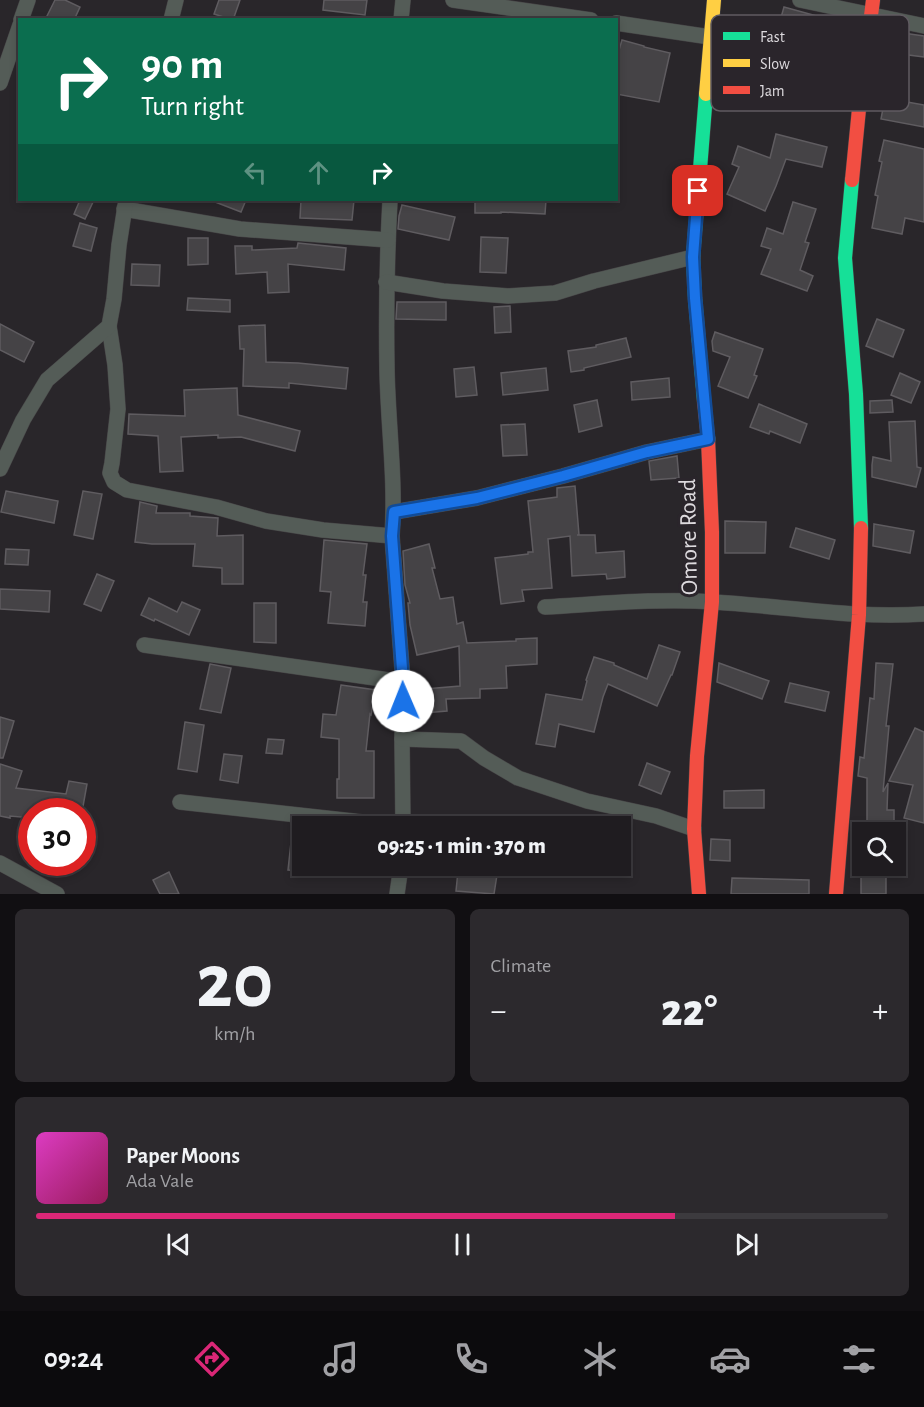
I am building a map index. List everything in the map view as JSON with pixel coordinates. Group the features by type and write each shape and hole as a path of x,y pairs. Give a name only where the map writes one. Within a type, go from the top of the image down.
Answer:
{"street":[{"path":"22,18 28,0"},
{"path":"172,18 176,0"},
{"path":"401,18 403,0"},
{"path":"453,0 577,18"},
{"name":"Omore Road","path":"712,15 714,0"},
{"path":"801,0 872,7 894,15"},
{"path":"909,21 924,26"},
{"path":"618,23 710,37"},
{"name":"Omore Road","path":"699,894 694,830 697,756 712,602 712,532 708,439 693,257 711,28"},
{"path":"0,83 18,31"},
{"path":"836,894 859,615 861,518 856,394 845,258 859,111"},
{"path":"390,201 386,282 387,371 394,512 392,536 403,682 403,816"},
{"path":"388,240 240,229 125,204 109,326 118,409 110,473 114,482 127,490 216,507 267,521 323,530 392,536"},
{"path":"386,282 443,291 508,296 555,293 693,257"},
{"path":"0,469 23,420 47,380 109,326"},
{"path":"394,512 477,498 647,452 708,439"},
{"path":"545,607 642,602 712,602 859,615 924,614"},
{"path":"144,645 403,682"},
{"path":"402,739 460,741 518,778 587,801 656,816 694,830"},
{"path":"180,802 307,816"},
{"path":"0,863 57,894"},
{"path":"397,894 399,876"}],"building":[{"path":"55,0 65,0 80,7 75,18 46,18"},
{"path":"219,0 240,0 234,18 214,14"},
{"path":"324,0 367,0 365,15 323,10"},
{"path":"784,7 813,15 782,15"},
{"path":"909,34 924,36 924,57 909,55"},
{"path":"622,40 670,53 659,102 618,94 618,53"},
{"path":"909,102 924,105 924,127 881,119 883,111 909,111"},
{"path":"776,134 827,147 822,167 786,159 765,211 727,194 739,167 732,164 738,146 770,158"},
{"path":"884,140 924,149 924,222 905,218 902,234 872,228 878,196 875,195 882,162 879,161"},
{"path":"80,201 94,201 85,219 74,214"},
{"path":"213,201 246,201 241,212"},
{"path":"301,201 354,201 352,220 300,218"},
{"path":"475,201 546,201 545,214 475,213"},
{"path":"793,202 816,209 805,242 809,243 800,270 813,276 807,291 761,274 771,249 761,246 767,228 783,234"},
{"path":"402,205 455,217 449,240 398,229"},
{"path":"80,223 97,228 91,251 73,246"},
{"path":"481,237 508,238 506,273 480,272"},
{"path":"188,238 208,238 208,264 188,265"},
{"path":"298,243 346,248 344,270 288,264 289,292 268,293 267,272 236,274 235,246 252,246 252,250 297,248"},
{"path":"132,264 160,265 159,286 131,285"},
{"path":"188,298 230,300 230,312 187,310"},
{"path":"397,302 446,302 446,320 396,319"},
{"path":"510,306 511,332 495,333 494,307"},
{"path":"877,319 904,330 893,357 866,346"},
{"path":"0,324 34,342 24,362 0,350"},
{"path":"265,325 266,362 348,368 346,389 289,383 289,388 243,386 244,349 240,349 239,326"},
{"path":"715,332 763,349 754,375 757,376 748,398 718,386 730,357 713,351 712,341"},
{"path":"626,338 631,357 571,372 568,351 596,347 596,345"},
{"path":"474,367 477,395 456,397 454,369"},
{"path":"546,368 548,390 503,395 501,373"},
{"path":"900,373 920,382 911,403 891,395"},
{"path":"669,378 670,397 632,400 631,382"},
{"path":"237,388 238,415 300,431 295,451 241,437 218,438 218,435 181,437 183,471 160,472 158,436 128,434 129,414 185,416 184,390"},
{"path":"597,400 602,426 579,432 574,405"},
{"path":"892,400 893,412 870,413 870,401"},
{"path":"759,404 807,424 800,443 770,431 769,434 750,427"},
{"path":"915,421 917,467 921,468 916,487 872,477 873,457 891,461 889,422"},
{"path":"525,424 527,455 503,456 501,425"},
{"path":"677,456 679,478 651,480 649,461"},
{"path":"575,486 579,535 595,535 596,553 624,551 625,577 607,579 606,574 572,576 570,536 548,539 552,588 522,590 524,601 501,604 495,558 533,552 528,501 557,497 557,488"},
{"path":"6,491 58,501 54,523 1,512"},
{"path":"83,491 102,494 93,539 74,535"},
{"path":"140,502 157,506 156,513 190,513 190,516 218,518 217,536 243,535 243,584 222,584 222,568 193,566 195,544 135,542"},
{"path":"725,521 766,522 765,553 725,553"},
{"path":"874,524 914,531 910,553 873,546"},
{"path":"796,528 835,540 829,559 790,547"},
{"path":"324,540 367,544 363,575 366,575 363,602 367,602 365,626 328,623 331,592 320,591"},
{"path":"429,544 440,599 453,597 457,624 463,622 467,643 537,638 537,664 506,666 507,688 480,689 480,698 446,699 447,711 412,714 413,690 460,686 459,646 417,655 410,625 408,603 410,603 405,585 403,551"},
{"path":"6,549 29,550 28,565 5,564"},
{"path":"97,574 114,581 101,611 84,604"},
{"path":"0,589 50,591 49,612 0,609"},
{"path":"149,598 177,612 182,602 200,610 189,635 141,615"},
{"path":"254,603 276,603 276,643 254,642"},
{"path":"659,645 680,652 657,706 608,684 594,732 559,724 555,747 536,744 546,694 582,700 594,657 614,663 647,679"},
{"path":"719,663 769,681 762,699 717,682"},
{"path":"876,663 893,664 886,726 889,726 883,792 888,783 887,810 894,810 894,822 867,822 867,778 858,776 860,757 864,758 870,698 874,699"},
{"path":"210,664 231,668 221,713 200,709"},
{"path":"790,683 829,692 825,711 785,702"},
{"path":"341,685 376,690 370,714 366,751 374,751 374,798 337,798 339,739 321,737 323,714 336,715"},
{"path":"0,717 14,721 3,758 0,758"},
{"path":"185,722 204,725 197,772 178,769"},
{"path":"915,728 924,732 924,823 904,818 913,785 889,781"},
{"path":"268,739 284,740 282,754 266,753"},
{"path":"224,754 242,756 238,783 220,780"},
{"path":"647,763 670,772 661,794 639,785"},
{"path":"0,764 22,771 16,788 66,794 69,781 87,784 84,798 18,798 18,817 0,816"},
{"path":"764,790 764,808 724,808 724,791"},
{"path":"292,833 292,870 288,870"},
{"path":"711,839 730,840 730,861 710,860"},
{"path":"169,872 179,894 160,894 153,880"},
{"path":"458,876 497,876 494,894 456,891"},
{"path":"861,876 886,876 886,894 861,894"},
{"path":"732,878 809,880 809,894 731,894"}],"traffic: fast":[{"path":"704,400 693,257 706,94"},
{"path":"852,180 845,258 856,394 861,528"}],"traffic: slow":[{"path":"713,15 714,0"},
{"path":"706,94 711,35"}],"traffic: jam":[{"path":"871,15 873,0"},
{"path":"852,180 859,111"},
{"path":"699,894 694,829 697,756 712,602 712,532 704,400"},
{"path":"836,894 859,615 861,528"}],"route":[{"path":"403,701 392,536 394,512 477,498 647,452 708,439 693,257 698,191"}]}
